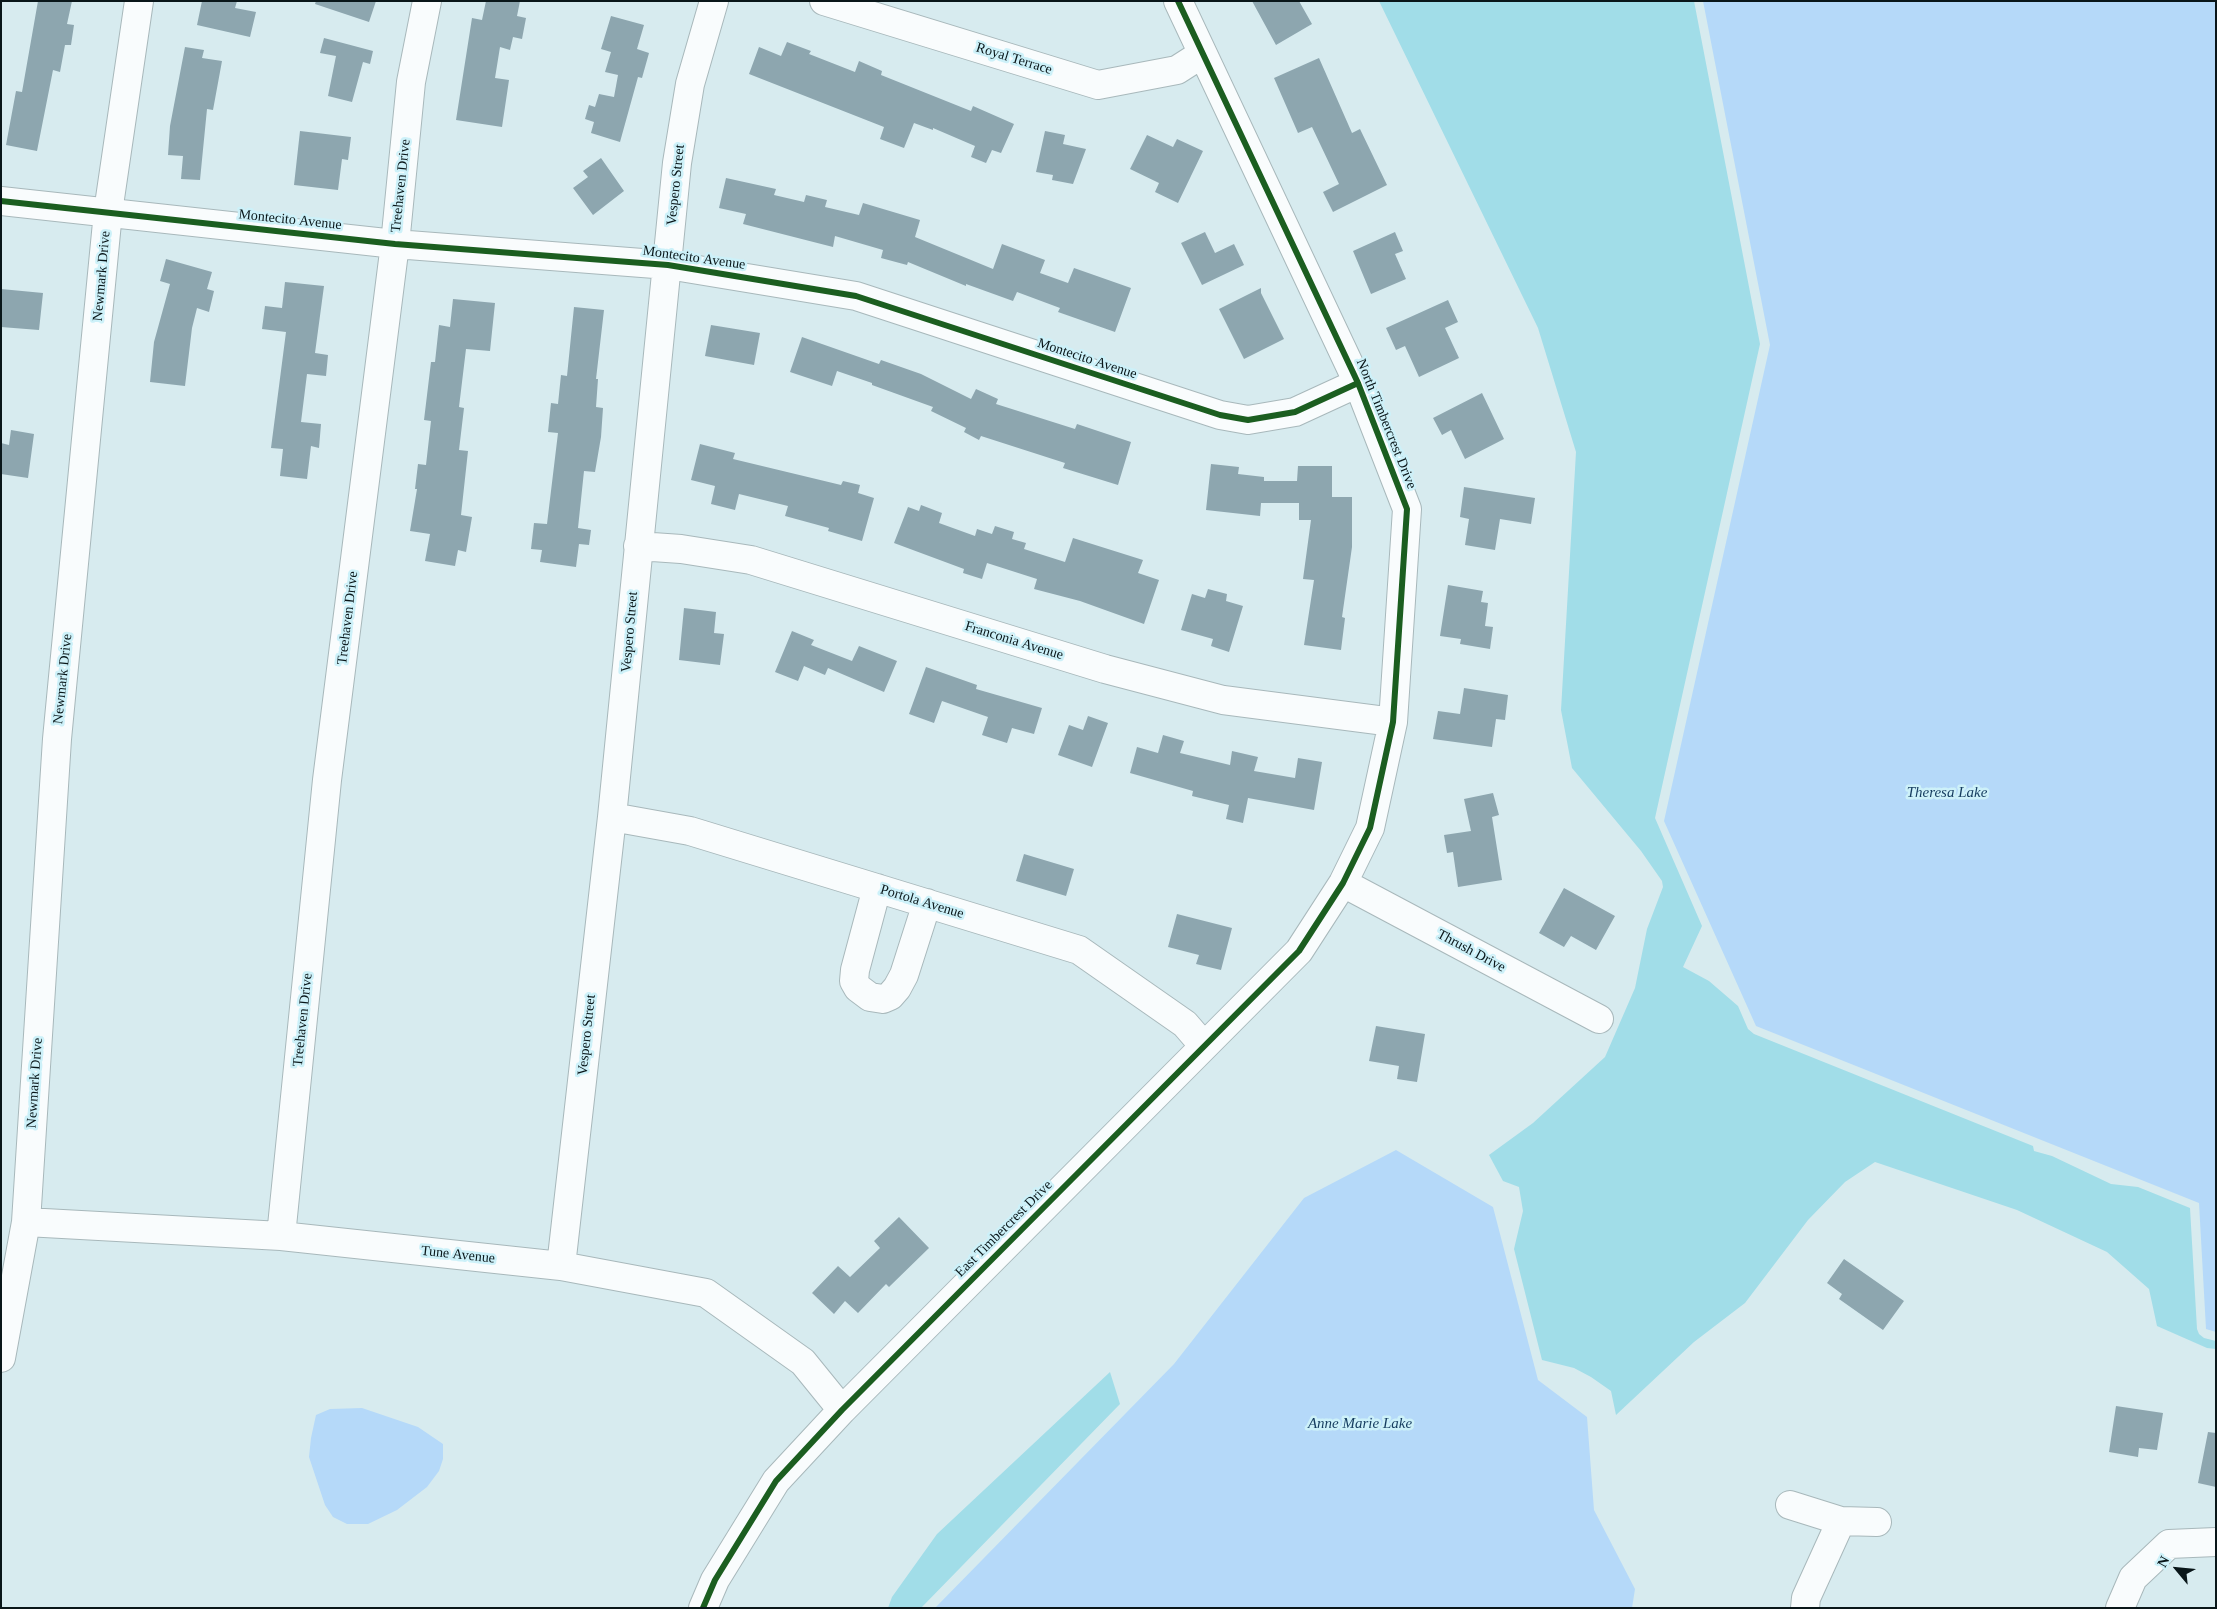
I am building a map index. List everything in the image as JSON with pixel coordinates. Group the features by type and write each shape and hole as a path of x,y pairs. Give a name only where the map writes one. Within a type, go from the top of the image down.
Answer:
{"street":[{"name":"Newmark Drive","path":"1,1358 26,1222 58,739 108,212 139,1"},
{"name":"Treehaven Drive","path":"281,1236 327,780 395,244 411,82 427,1"},
{"name":"Vespero Street","path":"561,1266 612,817 677,163 690,84 714,1"},
{"name":"Royal Terrace","path":"824,1 1098,85 1177,70 1202,54"},
{"name":"North Timbercrest Drive","path":"1178,1 1358,383 1407,509 1393,722 1370,828 1343,883"},
{"name":"Montecito Avenue","path":"1,201 395,244 668,265 856,296 1203,410 1248,420 1295,412 1358,383"},
{"name":"Franconia Avenue","path":"638,546 681,549 751,560 1105,668 1214,698 1393,722"},
{"name":"Portola Avenue","path":"612,817 690,831 1079,950 1185,1024 1204,1046"},
{"name":"Thrush Drive","path":"1343,883 1599,1019"},
{"name":"East Timbercrest Drive","path":"703,1608 714,1580 776,1481 842,1410 1298,951 1343,883"},
{"path":"877,888 855,970 854,981 858,988 870,998 883,999 890,996 897,988 904,975 927,903"},
{"name":"Tune Avenue","path":"26,1222 281,1236 561,1266 706,1293 804,1362 842,1410"},
{"path":"1790,1505 1841,1521 1877,1522"},
{"path":"1805,1608 1806,1598 1841,1521"},
{"path":"2120,1608 2134,1578 2168,1544 2216,1542"}],"shaded area":[{"path":"1379,1 1694,1 1760,344 1655,818 1702,926 1683,967 1709,981 1738,1006 1748,1029 1754,1034 2033,1146 2034,1151 2052,1156 2111,1184 2138,1187 2190,1208 2197,1329 2204,1338 2216,1341 2216,1349 2207,1348 2157,1326 2149,1289 2107,1252 2017,1210 1875,1162 1845,1182 1808,1220 1745,1303 1694,1342 1616,1415 1611,1391 1574,1368 1542,1360 1514,1249 1523,1211 1519,1187 1503,1181 1489,1155 1533,1123 1605,1057 1635,988 1647,929 1663,887 1662,881 1641,851 1572,768 1561,710 1576,452 1538,328"},
{"path":"1110,1372 1120,1404 921,1608 888,1608 892,1597 937,1534"}],"water":[{"name":"Theresa Lake","path":"1703,1 2216,1 2216,1332 2206,1329 2199,1203 1756,1026 1664,821 1770,345"},
{"name":"Anne Marie Lake","path":"1396,1150 1493,1207 1538,1380 1587,1417 1594,1510 1635,1589 1632,1608 935,1608 1174,1364 1304,1198"},
{"path":"362,1408 418,1427 443,1444 443,1459 439,1471 427,1487 397,1510 368,1524 347,1524 333,1517 325,1505 309,1457 311,1438 316,1415 330,1409"}],"building":[{"path":"38,1 72,1 67,24 74,25 71,45 65,45 60,72 53,70 37,151 6,145 16,91 22,92"},
{"path":"202,1 237,1 235,8 256,12 250,37 197,25"},
{"path":"316,1 376,1 369,22 315,4"},
{"path":"486,1 520,1 517,16 526,18 522,39 513,37 510,50 500,47 495,78 509,80 502,127 456,120 472,18 482,20"},
{"path":"1252,1 1299,1 1312,24 1276,45"},
{"path":"611,16 644,25 637,49 649,53 642,78 638,77 620,142 591,133 594,122 585,119 589,105 595,107 599,94 614,97 618,75 605,72 611,52 601,49"},
{"path":"324,38 373,51 370,64 363,62 352,102 328,96 336,56 320,53"},
{"path":"787,42 811,51 809,54 855,72 859,61 882,71 881,75 971,111 973,106 1014,124 1001,153 992,150 986,163 971,157 975,146 933,128 933,130 914,123 904,148 880,139 884,127 749,74 759,47 781,56"},
{"path":"185,47 204,50 202,58 222,61 213,110 207,109 200,180 181,179 183,156 168,155 170,126"},
{"path":"1319,58 1352,133 1360,129 1387,185 1333,212 1323,192 1339,184 1312,127 1298,133 1274,78"},
{"path":"300,131 351,137 348,160 342,159 338,190 294,185"},
{"path":"1045,131 1065,135 1063,144 1086,149 1073,184 1052,180 1053,175 1036,172"},
{"path":"1147,135 1173,147 1177,139 1203,151 1178,203 1155,192 1159,183 1130,169"},
{"path":"601,158 624,191 593,215 573,188 588,177 583,171"},
{"path":"726,178 776,189 774,195 804,202 806,195 827,200 825,207 859,215 863,203 920,220 915,237 993,269 1002,244 1045,260 1040,273 1068,283 1074,268 1131,288 1115,332 1058,312 1060,308 1017,292 1013,301 966,284 966,286 908,262 907,265 881,258 883,250 835,236 833,247 743,224 746,214 719,208"},
{"path":"1205,232 1215,253 1234,244 1244,265 1202,285 1181,243"},
{"path":"1395,232 1403,251 1395,254 1406,279 1371,294 1353,251"},
{"path":"166,259 212,272 207,289 214,291 209,312 197,308 192,328 185,386 150,382 154,342 170,284 160,281"},
{"path":"285,282 324,286 315,353 328,355 326,376 307,374 301,422 321,424 319,448 311,446 307,479 280,476 283,449 271,448 286,332 262,329 265,306 282,308"},
{"path":"1261,288 1261,293 1284,339 1244,359 1219,309"},
{"path":"1,289 43,293 39,330 1,327"},
{"path":"453,299 495,303 490,351 466,349 459,407 464,408 459,450 468,451 461,515 472,517 466,552 458,550 455,566 425,561 430,534 410,531 417,489 415,489 418,464 426,465 431,421 424,420 431,362 435,362 439,325 450,327"},
{"path":"1448,300 1458,322 1445,328 1459,358 1419,377 1405,346 1396,350 1386,328"},
{"path":"574,307 604,310 596,379 598,379 596,407 603,408 601,437 595,472 584,471 578,528 591,530 589,545 579,544 576,567 540,562 542,550 531,549 534,523 547,524 558,433 548,432 551,403 558,404 561,375 567,376"},
{"path":"711,325 760,333 754,365 705,356"},
{"path":"802,337 879,364 881,360 921,374 971,399 976,389 998,399 996,404 1075,429 1077,424 1131,442 1118,485 1063,468 1065,463 981,436 979,440 964,432 966,428 931,411 933,407 872,385 872,383 837,371 832,386 790,372"},
{"path":"1482,393 1504,439 1465,459 1451,430 1442,435 1433,418"},
{"path":"11,430 34,434 28,478 1,474 1,443 9,445"},
{"path":"700,444 735,453 733,459 841,485 843,481 860,485 858,493 874,498 862,541 828,531 829,528 785,516 788,506 739,494 735,510 711,504 715,486 691,480"},
{"path":"1211,464 1239,467 1238,474 1264,477 1264,481 1297,481 1298,466 1332,466 1332,497 1352,497 1352,547 1342,617 1345,618 1341,650 1304,645 1314,580 1303,579 1311,520 1299,520 1299,503 1261,503 1260,516 1206,510"},
{"path":"1464,487 1535,498 1531,524 1500,519 1495,550 1465,545 1469,519 1460,517"},
{"path":"921,505 942,513 939,523 975,536 977,529 992,534 995,526 1014,532 1012,539 1026,543 1024,549 1065,562 1073,538 1143,560 1138,573 1159,580 1144,624 1080,601 1034,589 1037,579 987,563 982,579 963,573 964,569 894,543 908,507 919,511"},
{"path":"1448,585 1483,591 1481,602 1488,603 1485,626 1493,627 1490,649 1460,644 1461,639 1440,636"},
{"path":"1208,589 1227,594 1226,601 1243,606 1229,652 1211,646 1213,639 1181,630 1192,594 1205,598"},
{"path":"684,608 716,612 714,633 724,634 720,665 679,660"},
{"path":"792,631 814,640 811,645 852,661 859,646 897,661 884,692 828,668 825,675 804,666 798,681 775,672"},
{"path":"926,667 977,685 976,689 1042,708 1034,734 1012,728 1007,743 982,735 988,717 942,701 934,723 909,714"},
{"path":"1464,688 1508,695 1505,720 1496,719 1492,747 1433,739 1438,711 1460,714"},
{"path":"1088,716 1108,723 1092,767 1058,755 1069,725 1083,730"},
{"path":"1163,735 1184,741 1180,753 1230,765 1232,751 1258,757 1254,771 1295,778 1298,758 1322,762 1314,810 1248,798 1243,823 1226,819 1229,805 1192,796 1193,791 1130,773 1137,747 1158,753"},
{"path":"1493,793 1499,815 1492,817 1502,880 1458,887 1453,852 1447,853 1444,835 1471,831 1464,799"},
{"path":"1024,854 1074,869 1066,896 1016,881"},
{"path":"1564,888 1615,916 1596,950 1571,936 1564,947 1539,933"},
{"path":"1177,914 1232,928 1221,970 1196,964 1199,955 1168,947"},
{"path":"1376,1026 1425,1034 1417,1082 1397,1079 1399,1066 1369,1061"},
{"path":"899,1217 929,1248 889,1287 886,1284 858,1313 845,1301 834,1314 812,1293 838,1266 850,1277 880,1248 874,1241"},
{"path":"1844,1259 1904,1301 1883,1330 1839,1299 1842,1294 1827,1283"},
{"path":"2116,1406 2163,1413 2157,1450 2139,1448 2138,1457 2109,1452"},
{"path":"2208,1432 2216,1433 2216,1487 2198,1483"}],"cycle path":[{"path":"703,1608 715,1580 776,1481 842,1410 1299,951 1343,883 1370,828 1393,722 1407,509 1358,383 1178,1"},
{"path":"1,201 395,244 668,265 856,296 1220,415 1248,420 1295,412 1358,383"}]}
